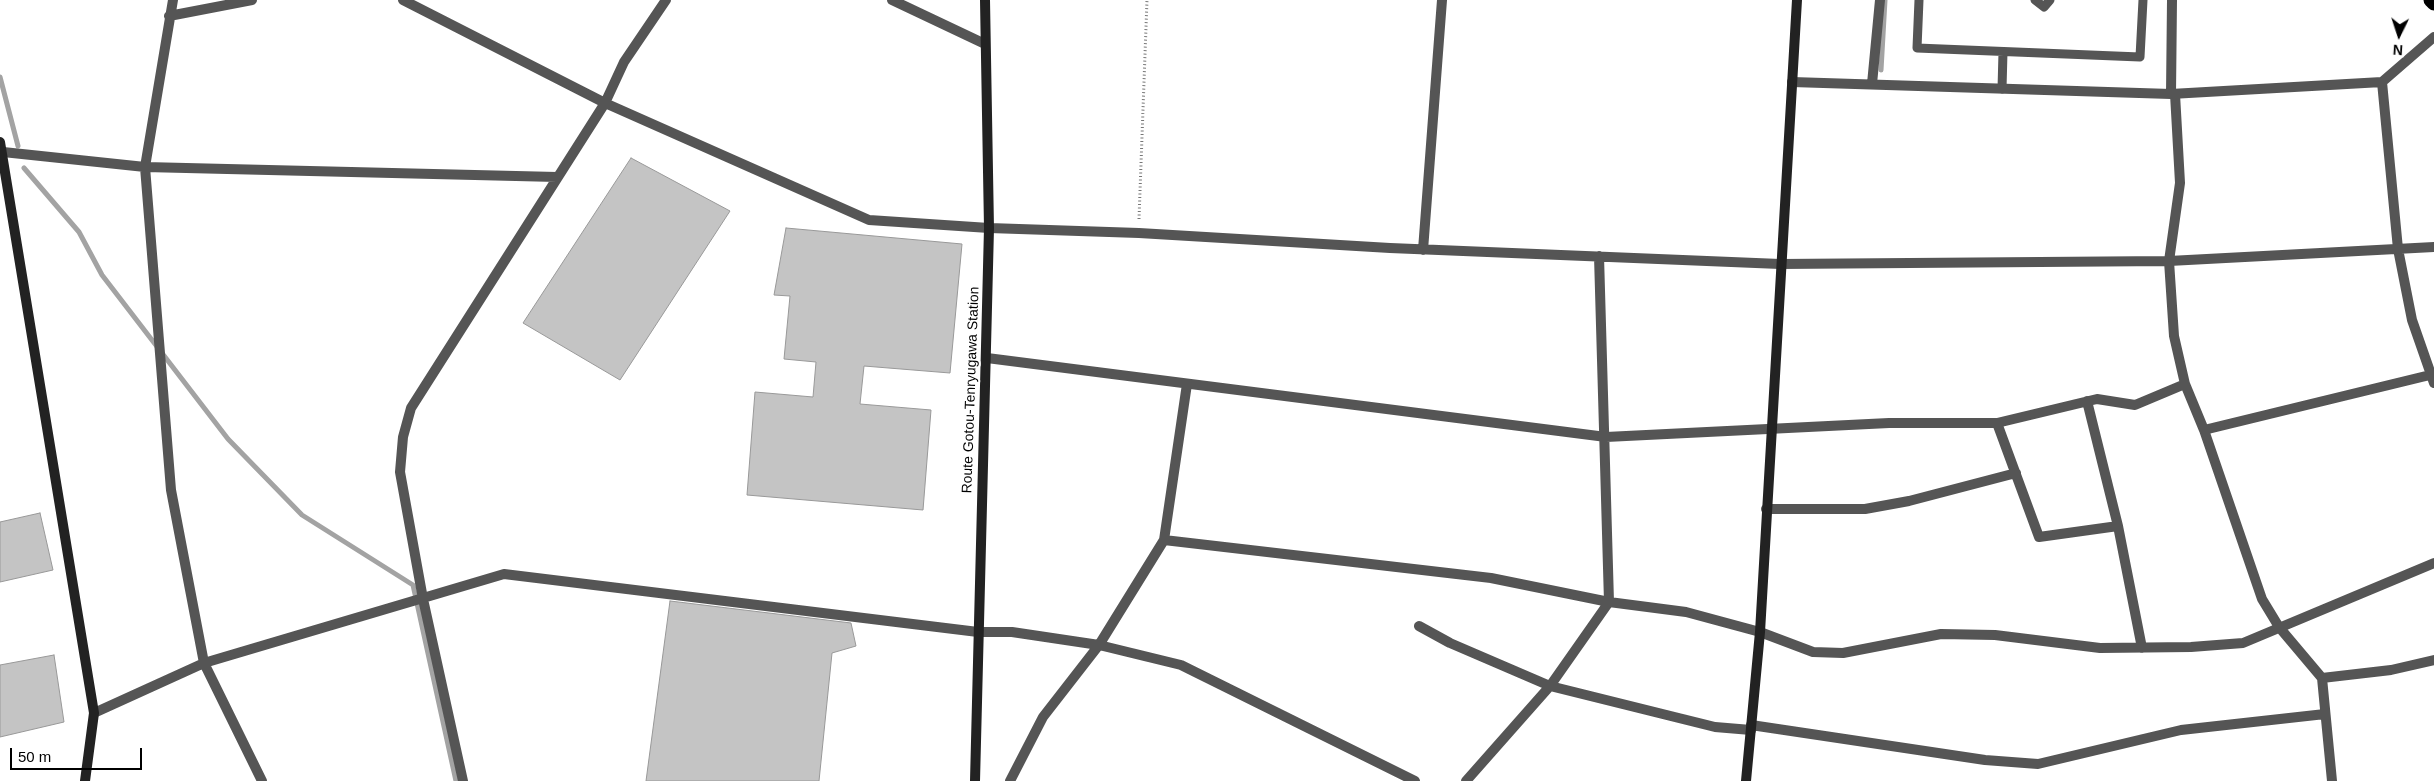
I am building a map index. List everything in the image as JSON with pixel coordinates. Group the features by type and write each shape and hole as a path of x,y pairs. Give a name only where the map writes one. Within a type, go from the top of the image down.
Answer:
{"highway":[{"path":"2431,0 2434,3"}],"street":[{"path":"173,0 144,167 171,490 204,663 262,781"},
{"path":"170,16 252,0"},
{"path":"403,0 605,103 869,220 989,228 1139,233 1423,250 1780,264 2169,261 2434,247"},
{"path":"463,781 423,598 400,472 403,437 412,408 605,103 624,62 666,0"},
{"path":"892,0 985,44"},
{"name":"Route Gotou-Tenryugawa Station","path":"975,781 989,228 985,0"},
{"path":"1423,250 1442,0"},
{"path":"1746,781 1760,632 1780,264 1797,0"},
{"path":"1872,84 1880,0"},
{"path":"2172,0 2173,94 2180,183 2169,261 2174,336 2185,384 2204,430 2262,598 2279,627 2322,678 2332,781"},
{"path":"1792,82 2173,94 2382,82 2434,37"},
{"path":"2204,430 2432,379 2412,320 2398,249 2382,82"},
{"path":"86,781 94,713 1,147 144,167 557,177"},
{"path":"1466,781 1550,686 1609,602 1606,438 1599,256"},
{"path":"987,358 1606,438 1771,428 1997,423 2097,398 2135,405 2185,384"},
{"path":"1010,781 1043,717 1099,645 1164,540 1187,384"},
{"path":"2088,401 2118,526 2142,648"},
{"path":"1997,423 2039,537 2118,526"},
{"path":"1766,509 1865,509 2016,474"},
{"path":"1164,540 1491,578 1609,602 1686,612 1760,632 1813,652 1828,653 1843,653 1941,634 1995,636 2100,648 2243,643 2434,563"},
{"path":"94,713 204,663 504,574 978,632 1012,632 1099,645 1180,665 1415,781"},
{"path":"1419,626 1450,643 1550,686 1715,727 1751,727 1985,760 2038,764 2181,730 2325,714"},
{"path":"2322,678 2391,670 2434,660"}],"lane":[{"path":"1919,0 1917,48 2140,57 2143,0"},
{"path":"2035,0 2044,7 2050,0"},
{"path":"2002,88 2003,52"}],"path":[{"path":"1139,233 1147,0"}],"building":[{"path":"631,158 730,211 620,380 523,323"},
{"path":"786,228 962,244 950,373 864,366 860,404 931,410 923,510 747,495 755,392 813,397 816,362 784,359 790,296 774,295"},
{"path":"40,513 53,570 0,582 0,522"},
{"path":"670,601 851,623 856,646 832,653 819,781 646,781"},
{"path":"54,655 64,722 0,737 0,665"}],"waterway":[{"path":"1881,70 1885,0"},
{"path":"0,77 18,146"},
{"path":"24,168 79,232 102,275 228,439 302,515 413,585 456,781"}]}
